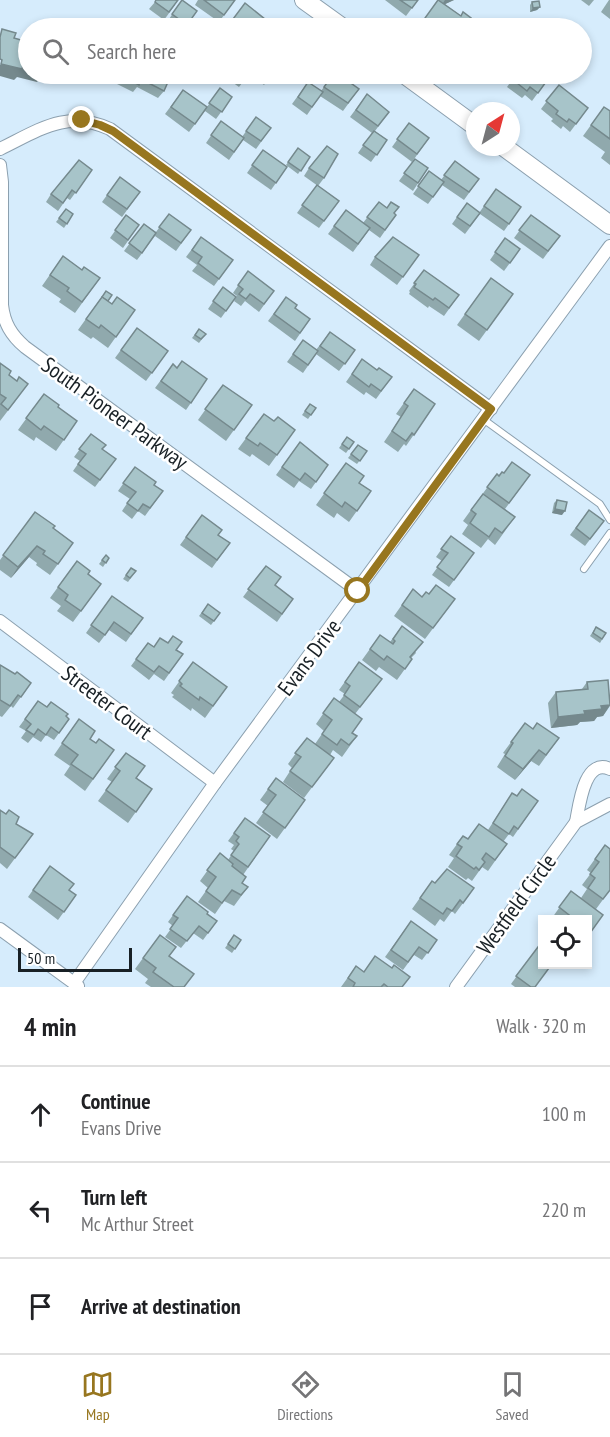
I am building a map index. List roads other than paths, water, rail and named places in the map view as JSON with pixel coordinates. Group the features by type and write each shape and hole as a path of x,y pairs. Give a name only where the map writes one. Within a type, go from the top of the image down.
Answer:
{"street":[{"path":"304,0 329,18"},
{"path":"418,84 466,119"},
{"path":"0,149 50,124 68,120 90,122 110,129 491,409"},
{"path":"516,156 610,225"},
{"name":"South Pioneer Parkway","path":"0,165 2,305 6,324 12,335 34,354 358,591"},
{"name":"Evans Drive","path":"77,985 215,783 610,246"},
{"name":"Streeter Court","path":"0,621 215,783"},
{"name":"Westfield Circle","path":"456,987 576,822 584,783 591,773 599,768 610,769"},
{"name":"Westfield Circle","path":"576,822 610,804"},
{"path":"0,929 77,985"}],"lane":[{"path":"483,419 600,504 610,520"},
{"path":"584,569 610,533"}]}
